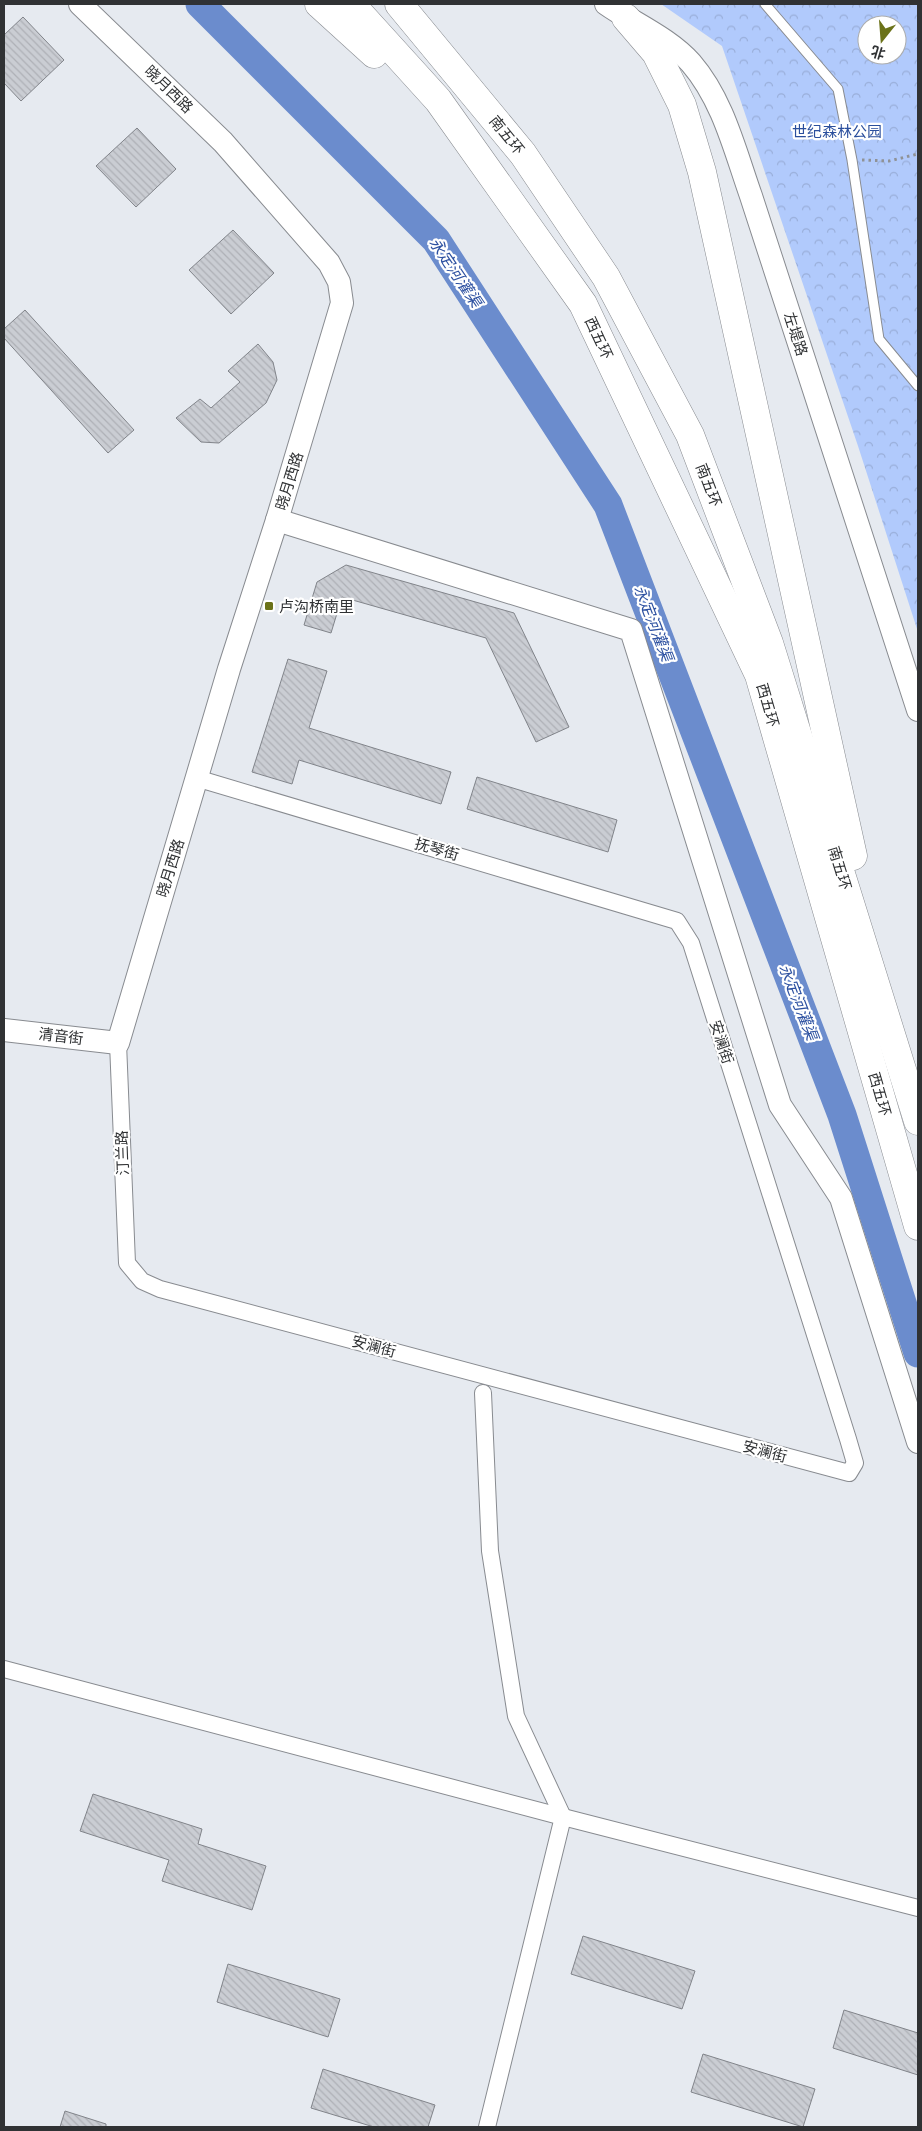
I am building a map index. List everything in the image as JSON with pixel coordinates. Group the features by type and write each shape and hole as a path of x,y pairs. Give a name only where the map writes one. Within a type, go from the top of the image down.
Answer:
{"highway":[{"path":"319,4 364,43 526,221"},
{"path":"351,4 438,100 526,221"},
{"name":"南五环","path":"399,4 523,154 595,260 606,277 690,435 769,643 891,1031"},
{"path":"616,11 656,53 682,105 702,172 891,1031"},
{"name":"西五环","path":"526,221 583,304 760,675 918,1226"},
{"name":"西五环","path":"891,1031 918,1121"}],"street":[{"name":"晓月西路","path":"80,4 223,142 329,263 339,282 342,303 277,520 196,778 118,1043"},
{"name":"左堤路","path":"616,11 670,46 690,62 705,83 722,114 754,205 918,710"},
{"path":"277,520 631,630 780,1105 841,1198 918,1442"},
{"name":"抚琴街","path":"196,778 677,921"},
{"name":"安澜街","path":"127,1263 142,1281 160,1289 849,1473 855,1462 848,1439 691,944 677,921"},
{"name":"清音街","path":"4,1030 118,1043"},
{"name":"汀兰路","path":"118,1043 127,1263"},
{"path":"483,1393 490,1551 516,1716 562,1817 487,2127"},
{"path":"4,1669 562,1817 918,1908"}],"lane":[{"path":"764,4 838,88 852,160 879,339 918,386"}],"path":[{"path":"852,160 889,161 918,154"}],"green space":[{"name":"世纪森林公园","path":"661,4 918,4 918,632 858,446 722,46"}],"building":[{"path":"23,17 64,60 21,101 4,83 4,35"},
{"path":"137,128 176,169 136,207 96,166"},
{"path":"233,230 274,273 231,314 189,270"},
{"path":"25,310 134,430 108,453 4,338 4,329"},
{"path":"258,344 273,362 277,380 266,403 219,443 201,442 176,418 200,399 211,408 240,382 228,371"},
{"path":"346,565 514,613 569,727 536,742 486,638 342,597 331,633 304,625 317,582"},
{"path":"288,659 327,671 309,728 451,772 441,804 299,760 292,784 252,772"},
{"path":"477,777 617,820 608,852 467,809"},
{"path":"93,1794 202,1829 198,1844 266,1866 252,1910 162,1881 169,1860 80,1831"},
{"path":"583,1936 695,1971 682,2009 571,1974"},
{"path":"228,1964 340,1999 328,2037 217,2002"},
{"path":"844,2010 918,2033 918,2075 833,2048"},
{"path":"703,2054 815,2089 803,2127 691,2092"},
{"path":"323,2069 435,2105 428,2127 374,2127 311,2108"},
{"path":"65,2111 106,2124 106,2127 60,2127"}],"waterway":[{"name":"永定河灌渠","path":"200,4 436,240 608,505 842,1115 918,1353"}],"place":[{"name":"卢沟桥南里","path":"269,606"}]}
